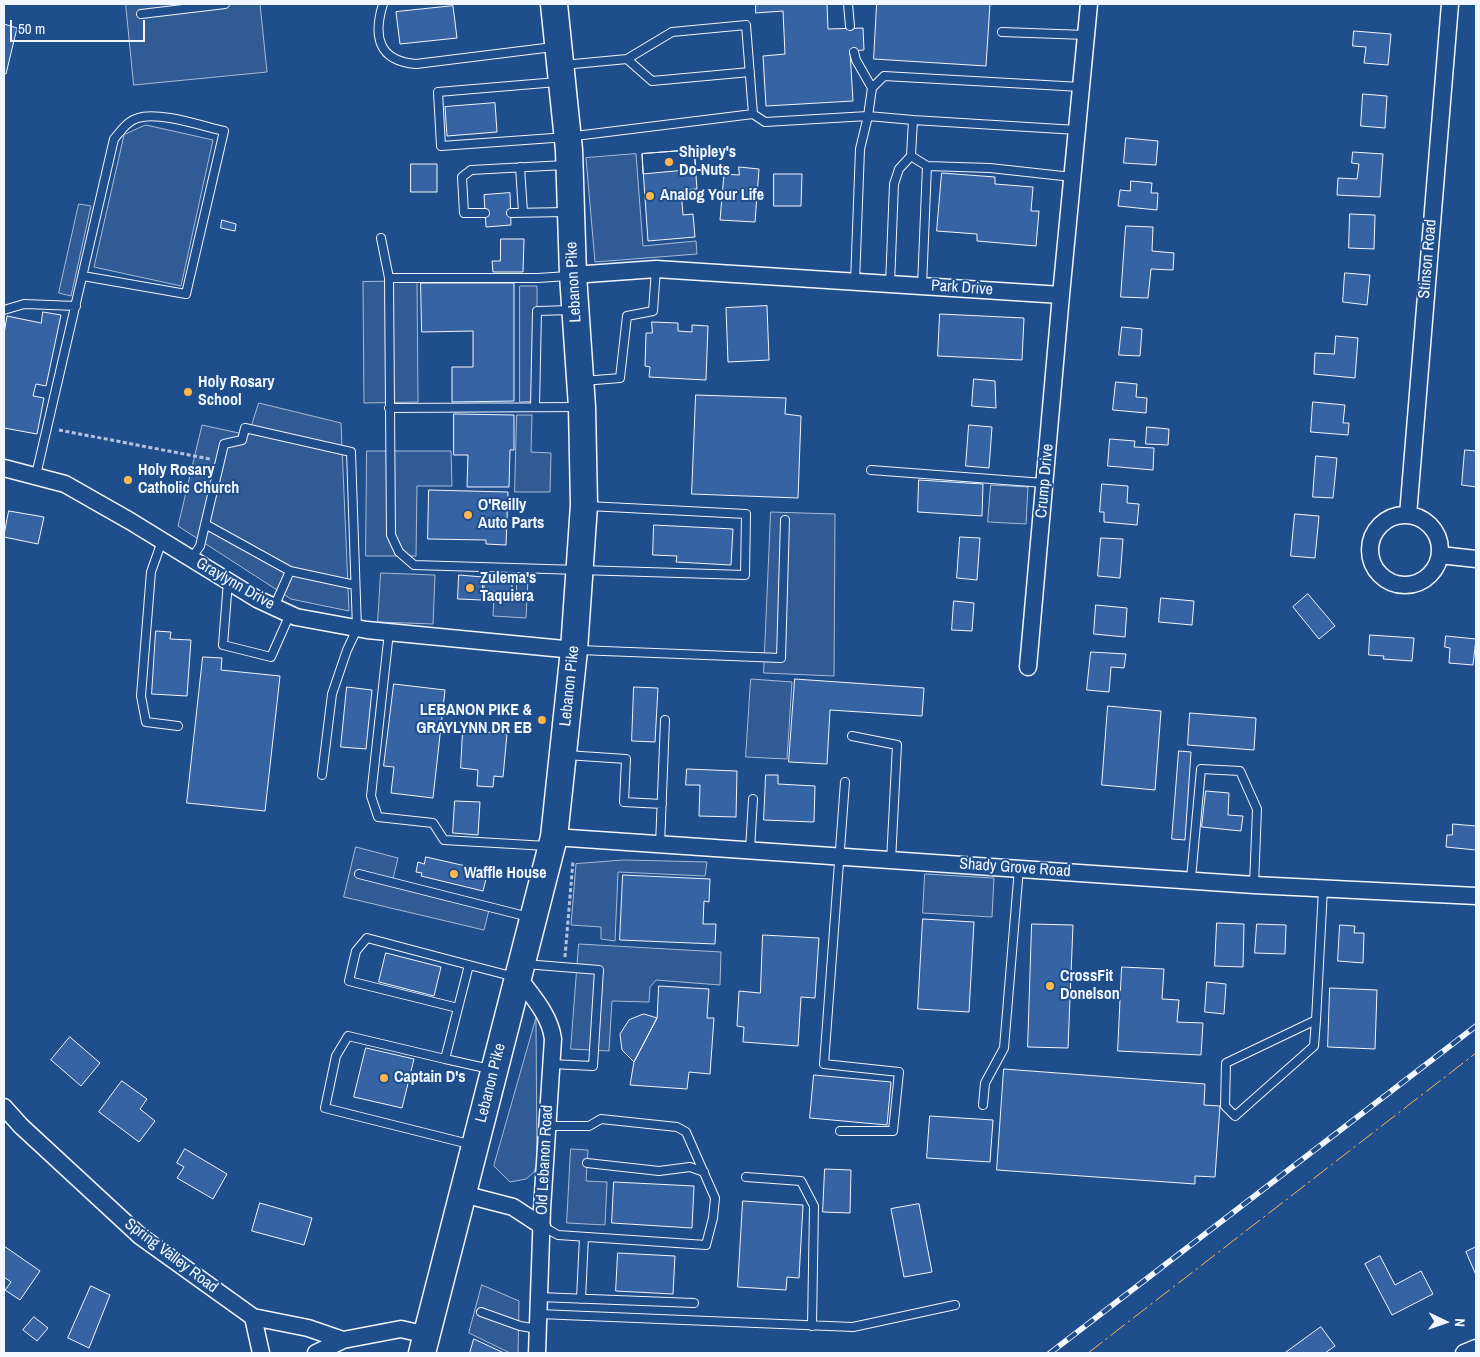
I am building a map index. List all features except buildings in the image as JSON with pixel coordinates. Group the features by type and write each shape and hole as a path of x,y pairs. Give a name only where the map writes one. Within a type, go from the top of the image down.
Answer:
{"main road":[{"name":"Lebanon Pike","path":"424,1344 553,842 574,650 584,505 582,394 575,310 567,137 554,4"}],"street":[{"path":"1061,295 1089,4"},
{"name":"Stinson Road","path":"1408,515 1450,4"},
{"name":"Park Drive","path":"573,275 656,269 1061,295"},
{"name":"Crump Drive","path":"1028,667 1061,295"},
{"name":"Graylynn Drive","path":"4,468 64,484 192,559 257,600 290,614 357,629 574,650"},
{"path":"1408,515 1422,519 1431,526 1437,536 1440,555 1434,571 1425,579 1414,584 1402,586 1391,583 1378,572 1370,557 1370,546 1373,535 1380,526 1389,519 1408,515"},
{"path":"1440,555 1476,559"},
{"name":"Shady Grove Road","path":"553,842 660,846 1191,879 1254,885 1476,896"},
{"name":"Old Lebanon Road","path":"520,971 551,1027 553,1039 546,1126 537,1353"},
{"name":"Spring Valley Road","path":"4,1107 21,1126 140,1236 254,1317 308,1328 343,1340"},
{"path":"463,1194 513,1207 542,1226"},
{"path":"254,1317 262,1353"},
{"path":"316,1353 343,1340 401,1329 424,1344"},
{"path":"1464,1353 1476,1348"}],"lane":[{"path":"141,14 225,4"},
{"path":"383,4 378,34 382,48 403,63 416,64 560,64 627,59 672,32 746,25 753,114"},
{"path":"848,4 850,26"},
{"path":"1002,32 1086,35"},
{"path":"854,52 856,60 872,88"},
{"path":"627,59 652,81 750,72"},
{"path":"560,64 438,92 442,146 567,137 753,114 765,122 868,116 1077,130"},
{"path":"854,282 860,149 872,88 884,76 1081,87"},
{"path":"36,476 114,139 124,126 137,118 152,116 224,130 186,294 83,276"},
{"path":"890,284 894,184 898,169 911,156 913,120"},
{"path":"911,156 927,166 990,168 1072,177"},
{"path":"485,213 464,214 462,177 472,170 569,165"},
{"path":"922,286 927,166"},
{"path":"520,167 523,212"},
{"path":"511,213 571,212"},
{"path":"381,238 389,278 391,535 400,552 414,565 745,575 746,514 584,505"},
{"path":"389,408 535,407 582,394 620,378 627,316 653,312 656,269"},
{"path":"389,278 538,278 573,275"},
{"path":"4,310 33,303 76,306"},
{"path":"535,407 537,311 575,310"},
{"path":"192,559 200,546 224,444 242,440 245,428 351,452 357,629 347,650 332,694 322,775"},
{"path":"871,470 1044,483"},
{"path":"574,650 781,658 785,520"},
{"path":"205,524 290,571 356,585"},
{"path":"162,541 151,572 141,696 146,722 178,726"},
{"path":"274,607 290,571"},
{"path":"228,581 223,645 271,657 290,614"},
{"path":"389,632 370,796 378,817 433,823 444,840 553,842"},
{"path":"660,846 665,720"},
{"path":"852,736 897,745 891,861"},
{"path":"563,754 626,760 624,802 662,804"},
{"path":"1191,879 1201,769 1240,772 1257,809 1254,885"},
{"path":"840,1131 892,1131 899,1072 824,1064 845,782"},
{"path":"750,852 753,799"},
{"path":"983,1105 985,1084 1004,1048 1018,868"},
{"path":"359,874 533,918"},
{"path":"1316,1020 1226,1063 1225,1106 1235,1116 1314,1046 1316,1020 1323,889"},
{"path":"458,1008 348,981 356,951 367,938 469,965 520,971 564,967 599,970 594,1066 551,1064"},
{"path":"445,1059 469,965"},
{"path":"475,1145 325,1108 336,1056 348,1036 494,1070"},
{"path":"542,1226 558,1235 706,1245 713,1218 715,1198 686,1132 677,1127 601,1119 588,1126 546,1126"},
{"path":"587,1163 659,1171 690,1167 704,1172"},
{"path":"746,1177 801,1181 814,1206 812,1326"},
{"path":"581,1299 584,1237"},
{"path":"539,1297 694,1303"},
{"path":"481,1312 520,1326 538,1321 854,1327 956,1305"}],"path":[{"path":"47,428 193,456"},
{"path":"564,967 573,861"}],"shaded area":[{"path":"126,4 260,4 267,72 134,85"},
{"path":"146,125 213,140 181,286 94,267 124,135"},
{"path":"636,154 643,246 696,241 697,254 595,262 586,158"},
{"path":"79,204 91,206 71,296 59,293"},
{"path":"417,281 418,402 364,403 363,282"},
{"path":"520,286 537,286 537,401 520,402"},
{"path":"259,403 341,423 349,611 291,599 178,526 202,425 248,435"},
{"path":"517,415 532,415 531,452 551,453 550,492 515,492"},
{"path":"367,451 451,451 452,486 417,486 416,556 366,556"},
{"path":"991,485 1028,487 1026,524 988,522"},
{"path":"771,512 835,514 834,676 764,673"},
{"path":"381,573 435,575 433,624 378,622"},
{"path":"517,579 528,579 526,618 493,616 494,595 516,596"},
{"path":"751,679 792,682 787,759 746,757"},
{"path":"356,847 398,858 392,883 490,906 484,930 344,897"},
{"path":"624,860 707,862 705,876 618,872 615,941 601,939 601,927 571,925 576,864"},
{"path":"925,874 994,878 992,917 923,913"},
{"path":"579,944 721,952 720,985 656,980 650,987 649,1002 612,1001 609,1051 571,1049"},
{"path":"536,1018 537,1164 534,1172 526,1179 510,1182 494,1166"},
{"path":"571,1149 588,1150 586,1181 607,1182 605,1225 567,1223"},
{"path":"482,1285 519,1301 518,1353 510,1353 469,1333"}],"railway":[{"path":"1050,1353 1476,1026"}],"power":[{"path":"1088,1353 1476,1053"}],"place":[{"name":"Shipley's Do-Nuts","path":"669,162"},
{"name":"Analog Your Life","path":"650,196"},
{"name":"Holy Rosary School","path":"188,392"},
{"name":"Holy Rosary Catholic Church","path":"128,480"},
{"name":"O'Reilly Auto Parts","path":"468,515"},
{"name":"Zulema's Taquiera","path":"470,588"},
{"name":"LEBANON PIKE & GRAYLYNN DR EB","path":"542,720"},
{"name":"Waffle House","path":"454,874"},
{"name":"CrossFit Donelson","path":"1050,986"},
{"name":"Captain D's","path":"384,1078"}]}
